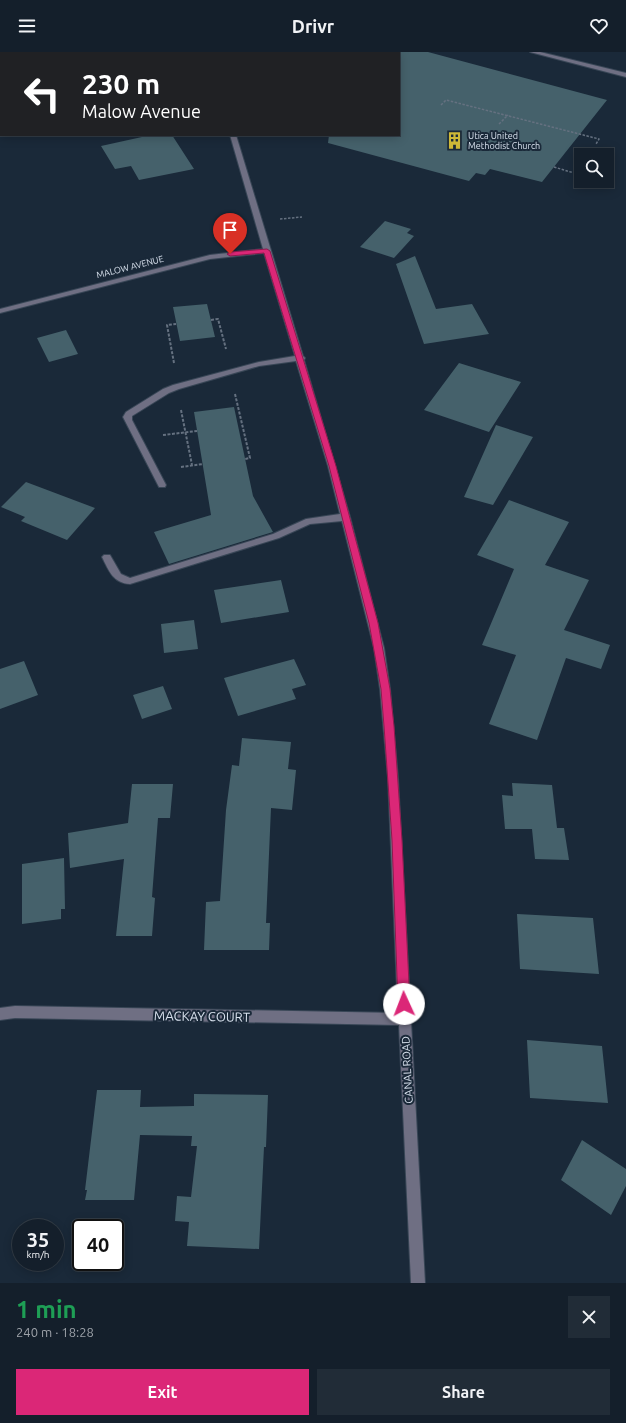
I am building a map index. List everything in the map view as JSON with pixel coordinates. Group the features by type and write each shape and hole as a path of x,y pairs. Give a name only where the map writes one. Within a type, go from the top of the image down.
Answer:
{"street":[{"path":"533,52 626,75"},
{"name":"CANAL ROAD","path":"233,136 267,251 301,358 346,517 373,623 385,689 394,785 418,1283"},
{"name":"MALOW AVENUE","path":"0,311 210,257 267,251"},
{"path":"162,485 127,418 129,414 166,391 176,387 259,364 301,358"},
{"path":"107,557 119,578 124,581 130,581 276,536 309,522 346,517"},
{"name":"MACKAY COURT","path":"0,1014 15,1012 405,1019"}],"path":[{"path":"441,105 446,100 508,115 599,139 596,144"},
{"path":"499,124 508,115"},
{"path":"554,167 574,173"},
{"path":"280,219 302,217"},
{"path":"211,320 218,320 226,349"},
{"path":"174,363 167,325 176,324"},
{"path":"235,394 250,458 245,459"},
{"path":"182,410 192,465"},
{"path":"163,435 197,431"},
{"path":"180,467 203,464"}],"building":[{"path":"400,52 428,52 607,100 542,182 490,169 485,175 476,173 469,181 328,143 329,136 400,136"},
{"path":"146,136 173,136 194,169 139,180 131,166 115,169 101,146"},
{"path":"385,221 411,229 407,233 414,236 394,258 360,247"},
{"path":"415,256 436,309 472,304 489,334 424,344 396,264"},
{"path":"207,304 215,337 180,341 173,307"},
{"path":"66,330 78,354 49,362 37,338"},
{"path":"459,363 521,382 489,432 424,410"},
{"path":"234,407 253,496 273,532 169,564 154,532 211,515 194,412"},
{"path":"496,425 533,437 493,505 464,497"},
{"path":"26,482 95,508 67,540 21,521 25,517 1,507"},
{"path":"509,500 569,522 545,565 589,580 564,630 610,645 601,669 566,658 537,740 489,724 516,655 482,645 514,569 477,555"},
{"path":"281,580 289,612 221,623 214,590"},
{"path":"194,620 198,649 164,653 161,624"},
{"path":"294,659 306,685 292,689 296,699 238,716 224,678"},
{"path":"24,661 38,695 0,709 0,669"},
{"path":"163,686 172,709 142,719 133,695"},
{"path":"242,738 291,742 288,769 296,770 292,810 271,808 266,923 270,923 269,950 204,950 206,902 220,901 226,810 232,765 239,766"},
{"path":"512,783 552,785 557,828 564,828 569,860 535,859 532,829 505,829 502,795 513,796"},
{"path":"132,784 173,784 170,818 158,818 152,897 155,898 152,936 116,936 124,859 70,868 68,833 128,823"},
{"path":"64,858 65,909 61,909 61,919 22,924 22,864"},
{"path":"517,914 593,918 599,974 520,969"},
{"path":"527,1040 602,1046 608,1103 530,1098"},
{"path":"97,1090 141,1090 140,1107 194,1106 194,1094 268,1095 259,1249 187,1246 189,1222 175,1221 177,1196 191,1197 197,1146 191,1146 192,1136 140,1135 134,1200 85,1200"},
{"path":"582,1140 626,1169 626,1186 611,1215 561,1180"}],"place":[{"name":"Utica United Methodist Church","path":"455,141"}],"route":[{"path":"230,254 267,251 309,384 346,517 379,648 389,726 393,778 404,1004"}]}
